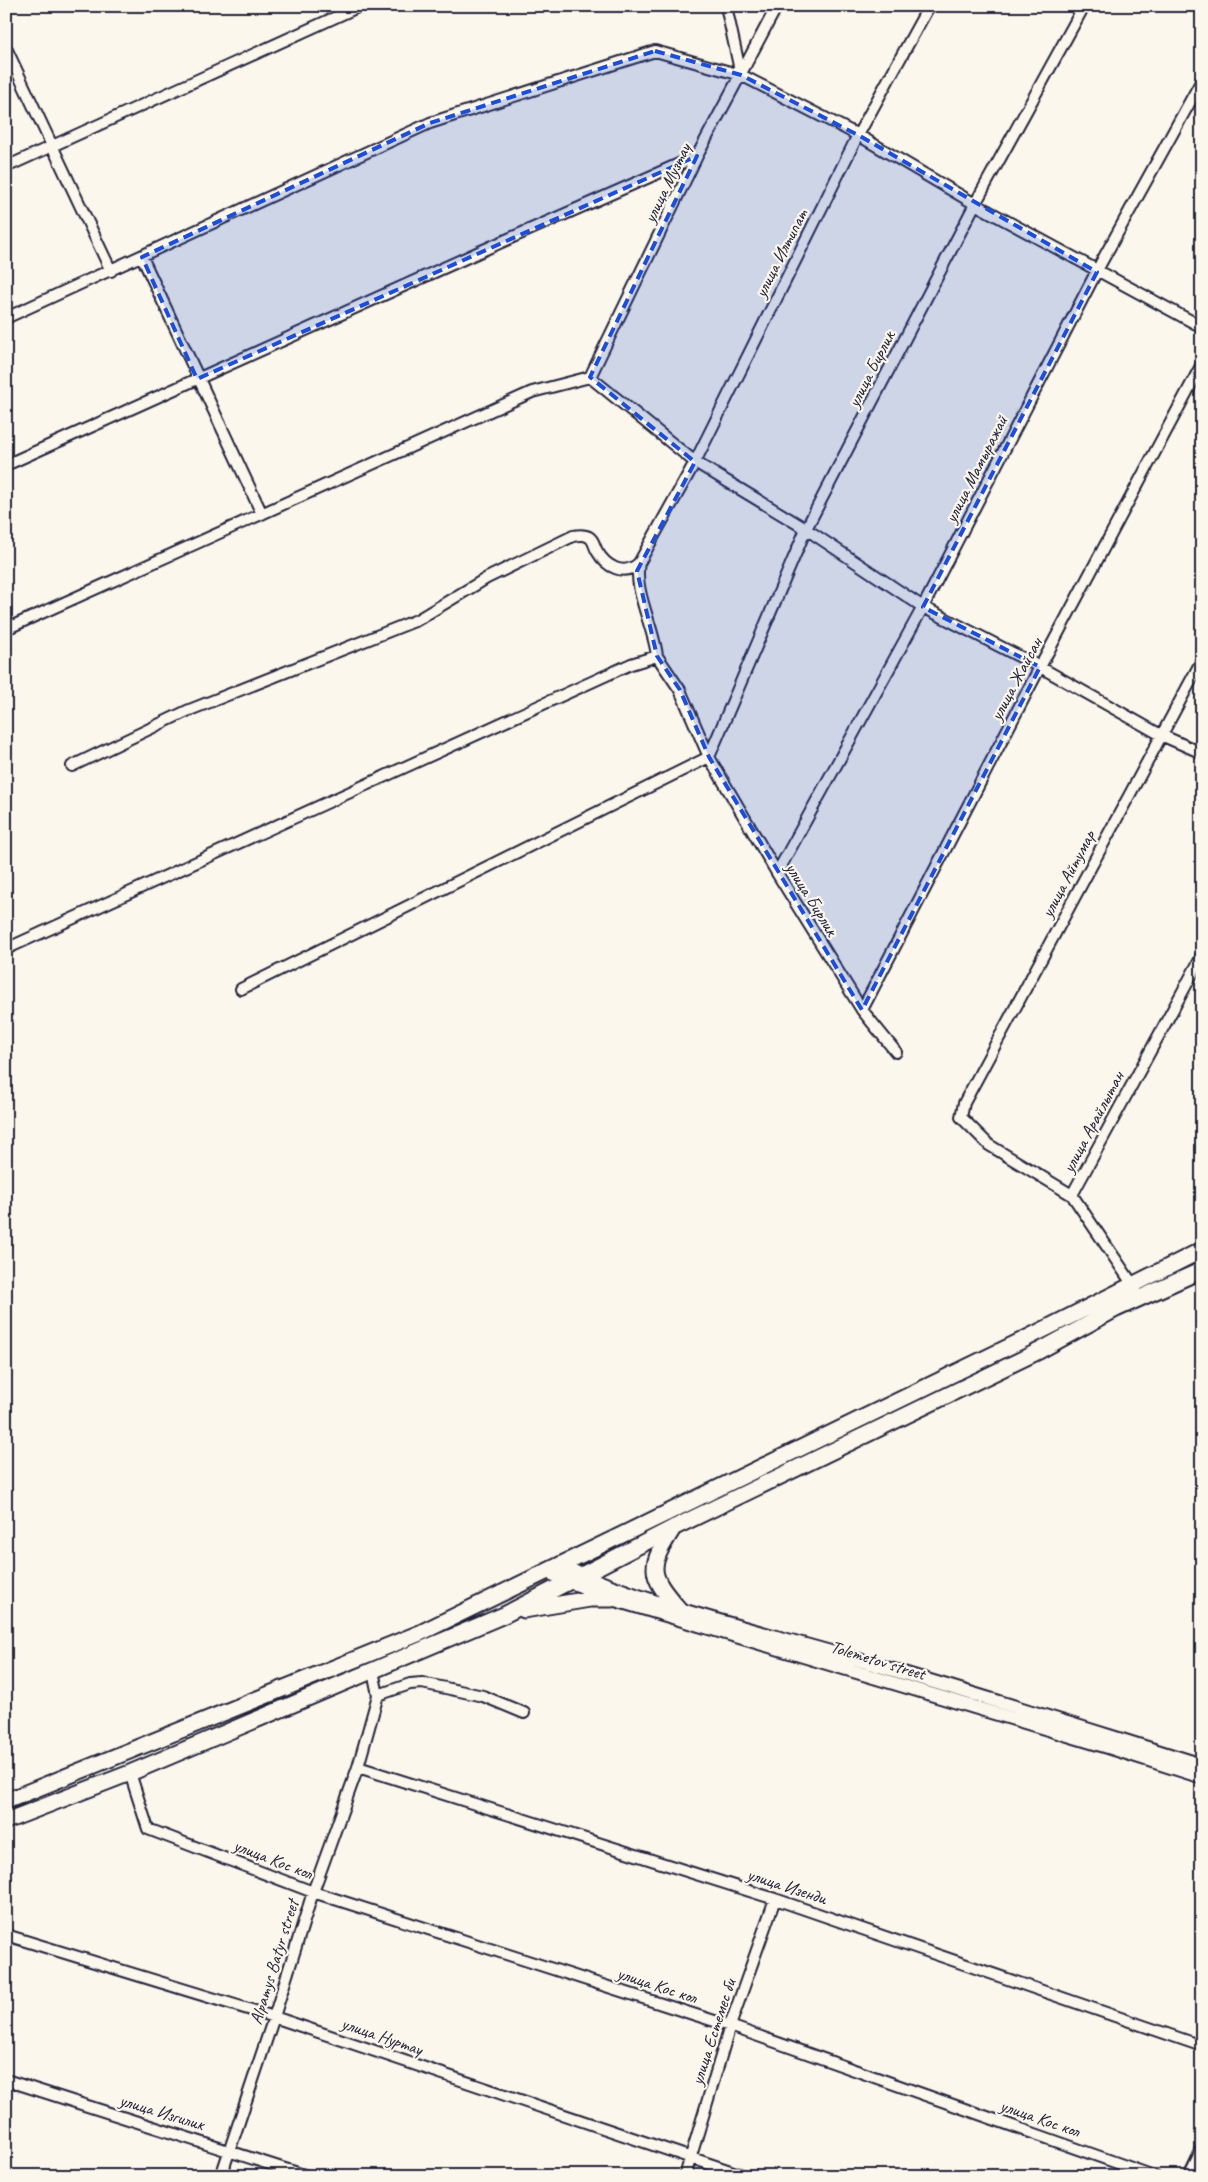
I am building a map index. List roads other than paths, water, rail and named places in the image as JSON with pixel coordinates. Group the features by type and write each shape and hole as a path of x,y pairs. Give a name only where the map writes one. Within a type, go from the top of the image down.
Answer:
{"highway":[{"path":"6,1802 420,1633 1016,1343 1202,1250"},
{"path":"6,1820 130,1773 504,1615 675,1527 1039,1351 1081,1327 1202,1270"},
{"path":"675,1527 659,1551 655,1562 655,1576 659,1585 678,1608"},
{"path":"504,1615 569,1601 612,1599"}],"main road":[{"name":"Tolemetov street","path":"553,1568 612,1599 1202,1777"},
{"name":"Tolemetov street","path":"574,1578 924,1679 1202,1765"}],"street":[{"path":"6,167 360,6"},
{"path":"726,6 741,75"},
{"name":"улица Музтау","path":"590,377 697,156 778,6"},
{"name":"улица Илтипат","path":"639,563 695,462 858,135 930,6"},
{"name":"улица Бирлик","path":"709,756 806,529 975,204 1084,6"},
{"path":"6,48 111,271"},
{"path":"6,318 431,123 656,51 741,75 858,135 975,204 1097,272 1202,327"},
{"name":"улица Мамыражай","path":"777,872 923,607 1097,272 1202,80"},
{"path":"6,464 697,156"},
{"path":"142,257 262,514"},
{"name":"улица Жайсан","path":"862,1010 1040,668 1202,364"},
{"path":"6,629 532,392 590,377 695,462 806,529 923,607 1040,668 1161,735 1202,753"},
{"path":"72,766 186,711 417,620 487,578 573,536 584,535 589,537 593,541 597,552 608,564 623,571 632,570 639,563"},
{"path":"6,948 631,664 657,656 654,638 636,577 639,563"},
{"name":"улица Бирлик","path":"657,656 680,690 709,756 777,872 862,1010 896,1052"},
{"name":"улица Айтумар","path":"1072,1194 989,1145 961,1117 964,1103 1202,660"},
{"path":"241,989 709,756"},
{"name":"улица Арайлытан","path":"1142,1298 1072,1194 1202,956"},
{"name":"Alpamys Batyr street","path":"221,2176 274,2017 312,1892 358,1767 378,1696 373,1671"},
{"path":"378,1696 410,1684 422,1683 483,1696 524,1713"},
{"name":"улица Изенди","path":"358,1767 775,1898 1202,2046"},
{"name":"улица Кос кол","path":"130,1773 148,1830 312,1892 730,2026 1154,2176"},
{"name":"улица Естемес би","path":"684,2176 730,2026 775,1898"},
{"name":"улица Нуртау","path":"6,1936 274,2017 745,2176"},
{"name":"улица Изгилик","path":"6,2080 307,2176"},
{"path":"1188,2176 1202,2149"},
{"path":"1198,2176 1202,2169"}]}
